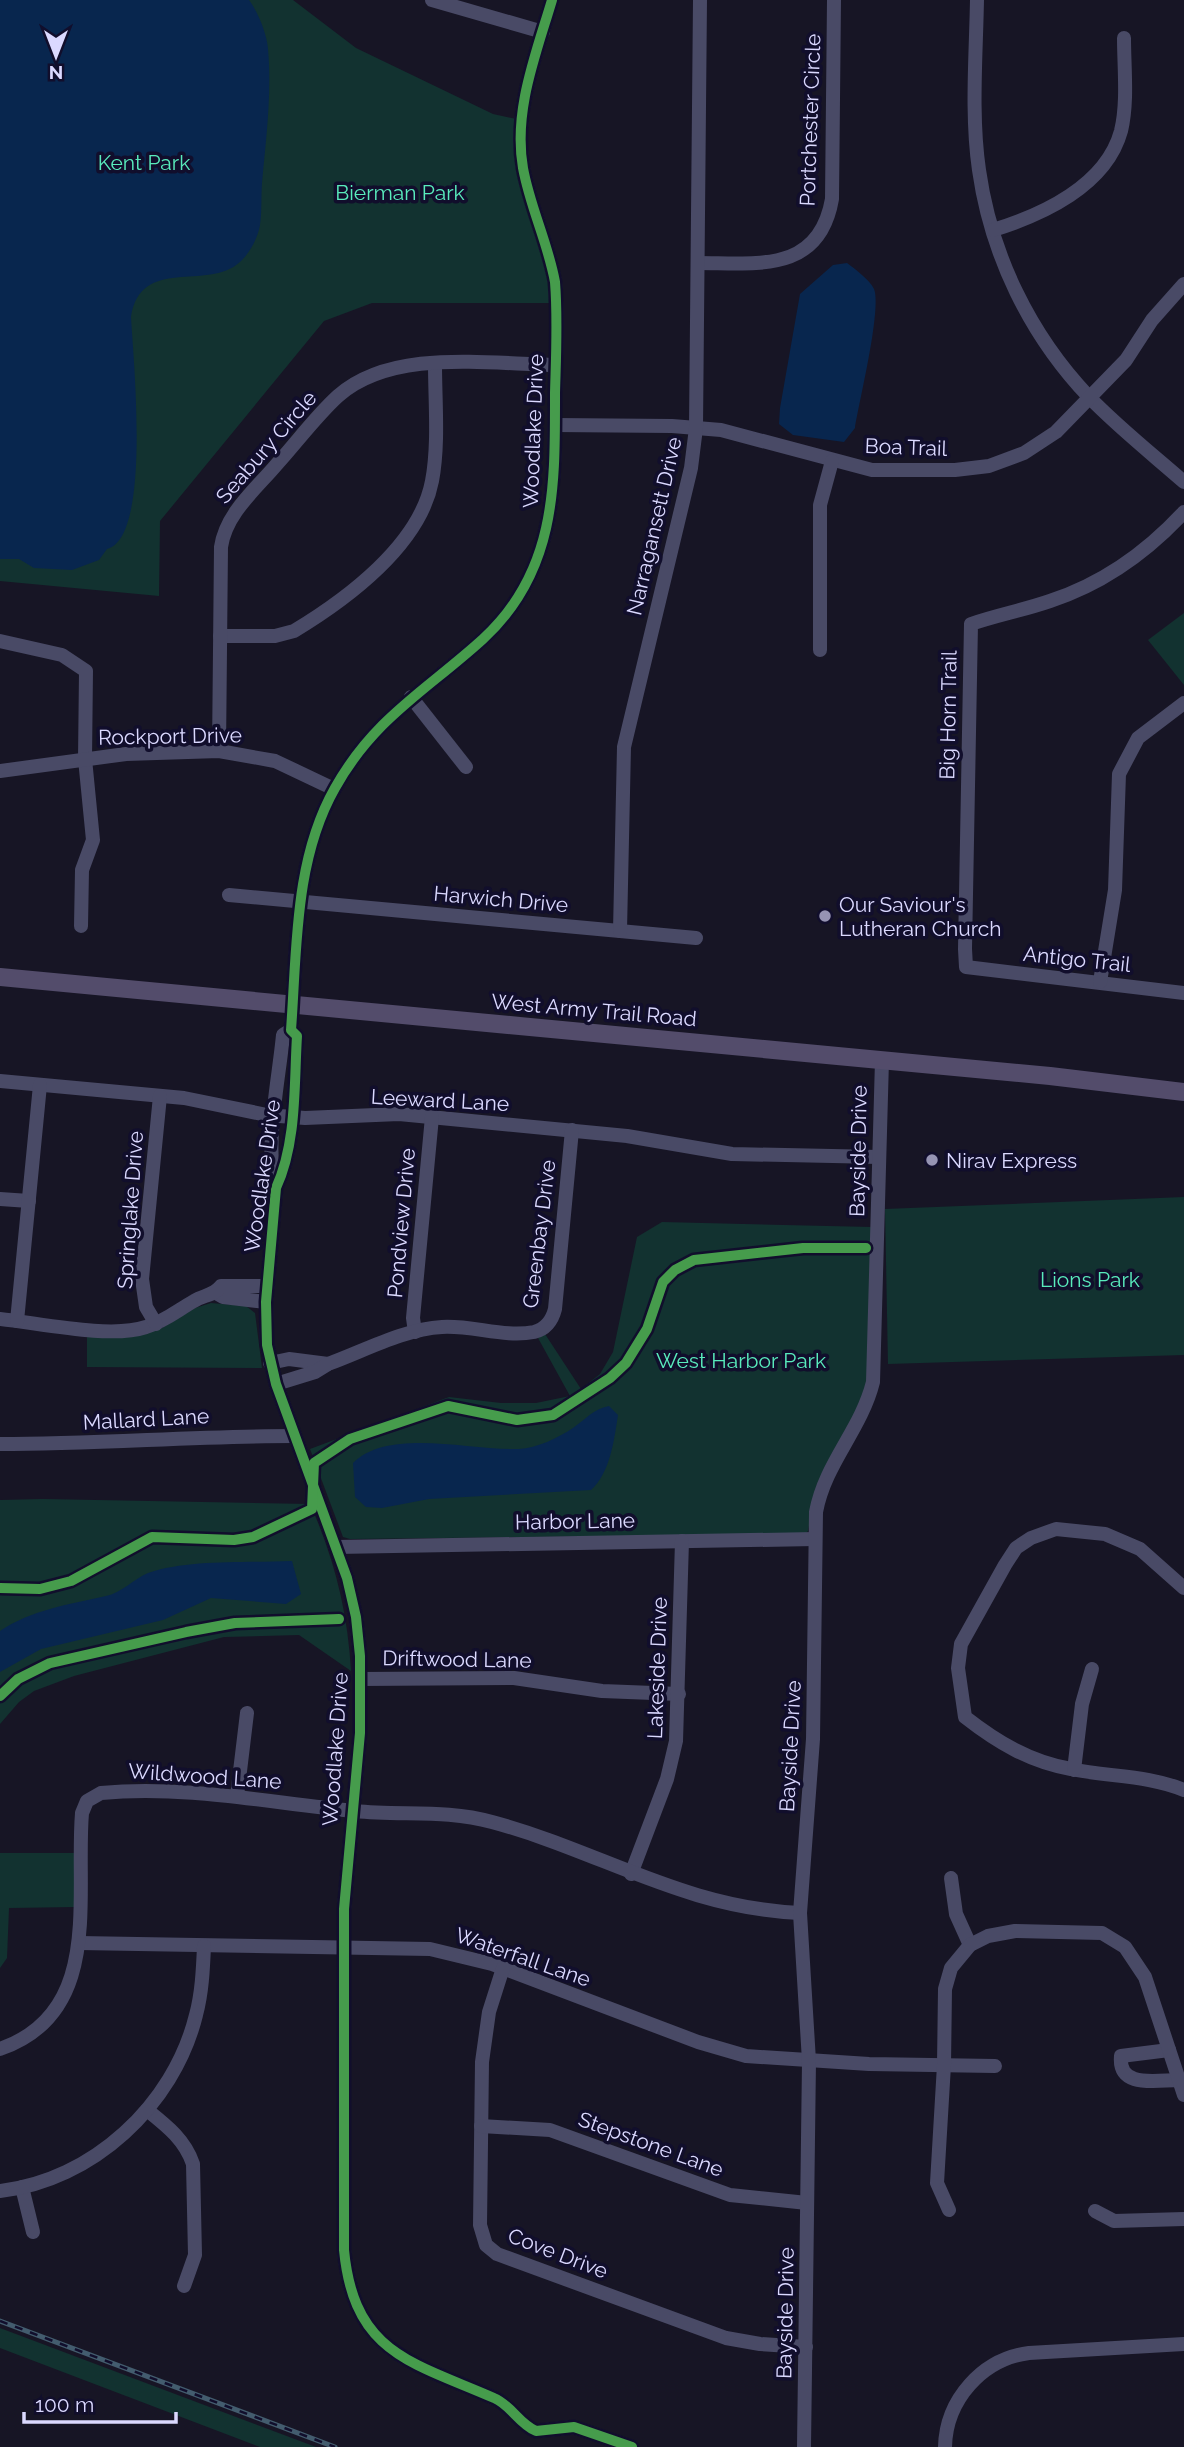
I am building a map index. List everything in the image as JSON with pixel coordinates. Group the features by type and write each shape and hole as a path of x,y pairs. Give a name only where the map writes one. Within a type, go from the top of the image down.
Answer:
{"main road":[{"name":"West Army Trail Road","path":"0,977 882,1060 1184,1092"}],"street":[{"path":"432,0 543,32"},
{"name":"Woodlake Drive","path":"276,1188 282,1176 291,1117 297,1036 291,1030 301,902 312,841 334,789 364,744 384,720 485,637 525,585 549,522 555,478 555,282 527,184 521,147 523,104 552,0"},
{"name":"Narragansett Drive","path":"620,931 624,747 691,468 696,428 700,0"},
{"name":"Portchester Circle","path":"698,262 780,261 813,243 824,225 832,199 834,0"},
{"path":"977,0 977,145 982,190 993,230 1018,297 1041,338 1090,398 1184,482"},
{"path":"993,230 1031,217 1060,201 1092,177 1108,158 1117,142 1123,120 1124,38"},
{"name":"Boa Trail","path":"555,425 696,428 735,433 872,470 955,470 989,466 1010,460 1044,441 1126,360 1157,314 1184,284"},
{"path":"220,636 275,636 294,631 393,555 411,532 427,500 433,473 435,364"},
{"name":"Seabury Circle","path":"219,751 221,547 227,526 238,509 347,390 371,374 391,367 435,364 556,365"},
{"path":"820,650 820,505 832,461"},
{"name":"Big Horn Trail","path":"966,967 971,624 1051,601 1086,587 1132,559 1184,512"},
{"path":"0,640 56,653 86,671 85,759 93,840 82,870 81,926"},
{"path":"411,697 466,767"},
{"path":"1100,982 1115,890 1119,774 1138,737 1184,703"},
{"name":"Rockport Drive","path":"0,771 126,754 219,751 275,761 334,789"},
{"name":"Harwich Drive","path":"229,895 696,938"},
{"name":"Antigo Trail","path":"966,967 1184,993"},
{"name":"Woodlake Drive","path":"291,1030 283,1035 275,1116 272,1174 276,1188 267,1286 266,1338 276,1384 336,1547 356,1617 360,1733 344,1891 344,2250 354,2299 377,2336 398,2355 419,2368 496,2398 531,2429 545,2431 574,2427 632,2447"},
{"name":"Bayside Drive","path":"804,2447 809,2061 800,1913 813,1739 816,1512 823,1482 862,1416 873,1382 882,1060"},
{"name":"Leeward Lane","path":"0,1081 160,1096 275,1116 400,1114 572,1130 732,1154 879,1157"},
{"path":"17,1321 40,1085"},
{"name":"Springlake Drive","path":"156,1324 146,1307 142,1279 160,1096"},
{"name":"Pondview Drive","path":"415,1332 414,1318 432,1117"},
{"name":"Greenbay Drive","path":"276,1384 315,1372 328,1364 415,1332 451,1326 525,1333 542,1329 549,1324 555,1310 572,1130"},
{"path":"0,1199 29,1201"},
{"path":"0,1319 115,1332 156,1324 196,1299 216,1293 221,1286 267,1286"},
{"path":"216,1293 223,1297 266,1302"},
{"name":"Greenbay Drive","path":"270,1363 289,1359 328,1364"},
{"name":"Mallard Lane","path":"0,1444 96,1444 229,1436 294,1436"},
{"path":"1184,1588 1140,1549 1105,1534 1082,1529 1056,1529 1039,1534 1016,1548 1005,1565 961,1644 958,1668 965,1717 1005,1747 1042,1762 1074,1770 1151,1780 1184,1790"},
{"name":"Harbor Lane","path":"336,1547 816,1539"},
{"name":"Lakeside Drive","path":"631,1874 672,1761 678,1731 681,1541"},
{"path":"1074,1770 1082,1704 1093,1669"},
{"name":"Driftwood Lane","path":"360,1679 514,1678 602,1691 679,1694"},
{"path":"237,1796 247,1713"},
{"name":"Wildwood Lane","path":"0,2049 33,2031 58,2005 72,1979 79,1943 83,1809 91,1797 111,1792 237,1796 352,1811 429,1812 479,1818 717,1903 765,1911 800,1913"},
{"path":"951,1878 956,1914 970,1945"},
{"path":"949,2210 937,2183 946,1982 951,1968 970,1945 1005,1931 1101,1933 1125,1947 1140,1967 1169,2050 1182,2088 1134,2080 1125,2076 1120,2068 1121,2056 1169,2050"},
{"name":"Waterfall Lane","path":"79,1943 430,1949 503,1968 715,2048 757,2057 995,2066"},
{"path":"0,2191 22,2188 58,2175 92,2157 125,2133 147,2110 177,2064 194,2024 202,1980 204,1946"},
{"name":"Cove Drive","path":"503,1968 484,2035 481,2232 491,2249 717,2335 760,2344 806,2347"},
{"path":"147,2110 175,2134 188,2151 193,2164 195,2255 184,2286"},
{"name":"Stepstone Lane","path":"481,2126 550,2130 730,2195 807,2203"},
{"path":"22,2188 33,2232"},
{"path":"1095,2211 1114,2221 1184,2219"},
{"path":"945,2447 948,2425 957,2401 988,2368 1022,2354 1184,2344"}],"green space":[{"name":"Kent Park","path":"0,0 293,0 356,48 493,114 521,120 521,147 556,303 372,303 324,321 160,521 159,596 0,581"},
{"path":"1184,613 1184,685 1148,640"},
{"name":"Lions Park","path":"1184,1197 1184,1355 888,1364 885,1209"},
{"name":"West Harbor Park","path":"662,1222 872,1227 869,1373 864,1397 817,1485 808,1531 805,1534 343,1537 310,1449 449,1397 501,1403 536,1403 570,1396 538,1338 545,1334 581,1389 600,1374 613,1352 637,1237"},
{"path":"211,1303 246,1306 255,1313 262,1368 87,1367 87,1335 162,1328 195,1308"},
{"path":"0,1500 310,1504 326,1544 338,1586 347,1628 351,1671 299,1635 224,1637 74,1676 34,1691 19,1702 0,1724"},
{"path":"0,1853 76,1853 75,1907 9,1908 7,1958 0,1968"},
{"path":"0,2328 316,2447 260,2447 0,2348"}],"water":[{"name":"Kent Park","path":"0,0 249,0 262,23 267,43 269,99 261,220 257,235 243,259 226,270 210,275 161,280 148,286 137,298 131,317 137,444 130,514 121,538 107,549 99,560 72,570 34,568 19,559 0,559"},
{"path":"847,263 872,286 876,300 873,335 855,428 844,442 793,435 779,424 800,294 833,265"},
{"path":"609,1406 618,1415 613,1446 603,1475 591,1490 429,1499 382,1508 366,1507 355,1497 353,1463 369,1452 409,1443 500,1449 526,1448 554,1439 594,1412"},
{"path":"292,1561 301,1594 286,1604 211,1598 163,1620 41,1649 0,1672 0,1631 38,1613 112,1594 148,1573 164,1569 219,1562"}],"railway":[{"path":"0,2321 335,2447"}],"cycle path":[{"path":"552,0 533,62 521,125 526,182 555,282 557,324 554,461 547,525 538,556 525,585 507,613 483,639 403,706 367,742 335,788 312,845 297,937 291,1030 297,1036 293,1113 288,1152 276,1188 266,1302 267,1345 276,1384 347,1578 356,1617 360,1656 360,1733 344,1909 344,2250 350,2285 360,2312 374,2333 392,2350 413,2363 500,2401 536,2431 574,2427 632,2447"},
{"path":"0,1588 40,1589 71,1581 152,1537 234,1540 253,1537 312,1509 314,1463 350,1439 448,1406 517,1420 553,1415 610,1378 626,1363 647,1329 663,1282 675,1270 694,1260 803,1248 866,1248"},
{"path":"0,1696 18,1679 50,1663 186,1632 235,1623 339,1619"}],"place":[{"name":"Our Saviour's Lutheran Church","path":"825,916"},
{"name":"Nirav Express","path":"932,1160"}],"park label":[{"name":"Bierman Park","path":"400,192"}]}
